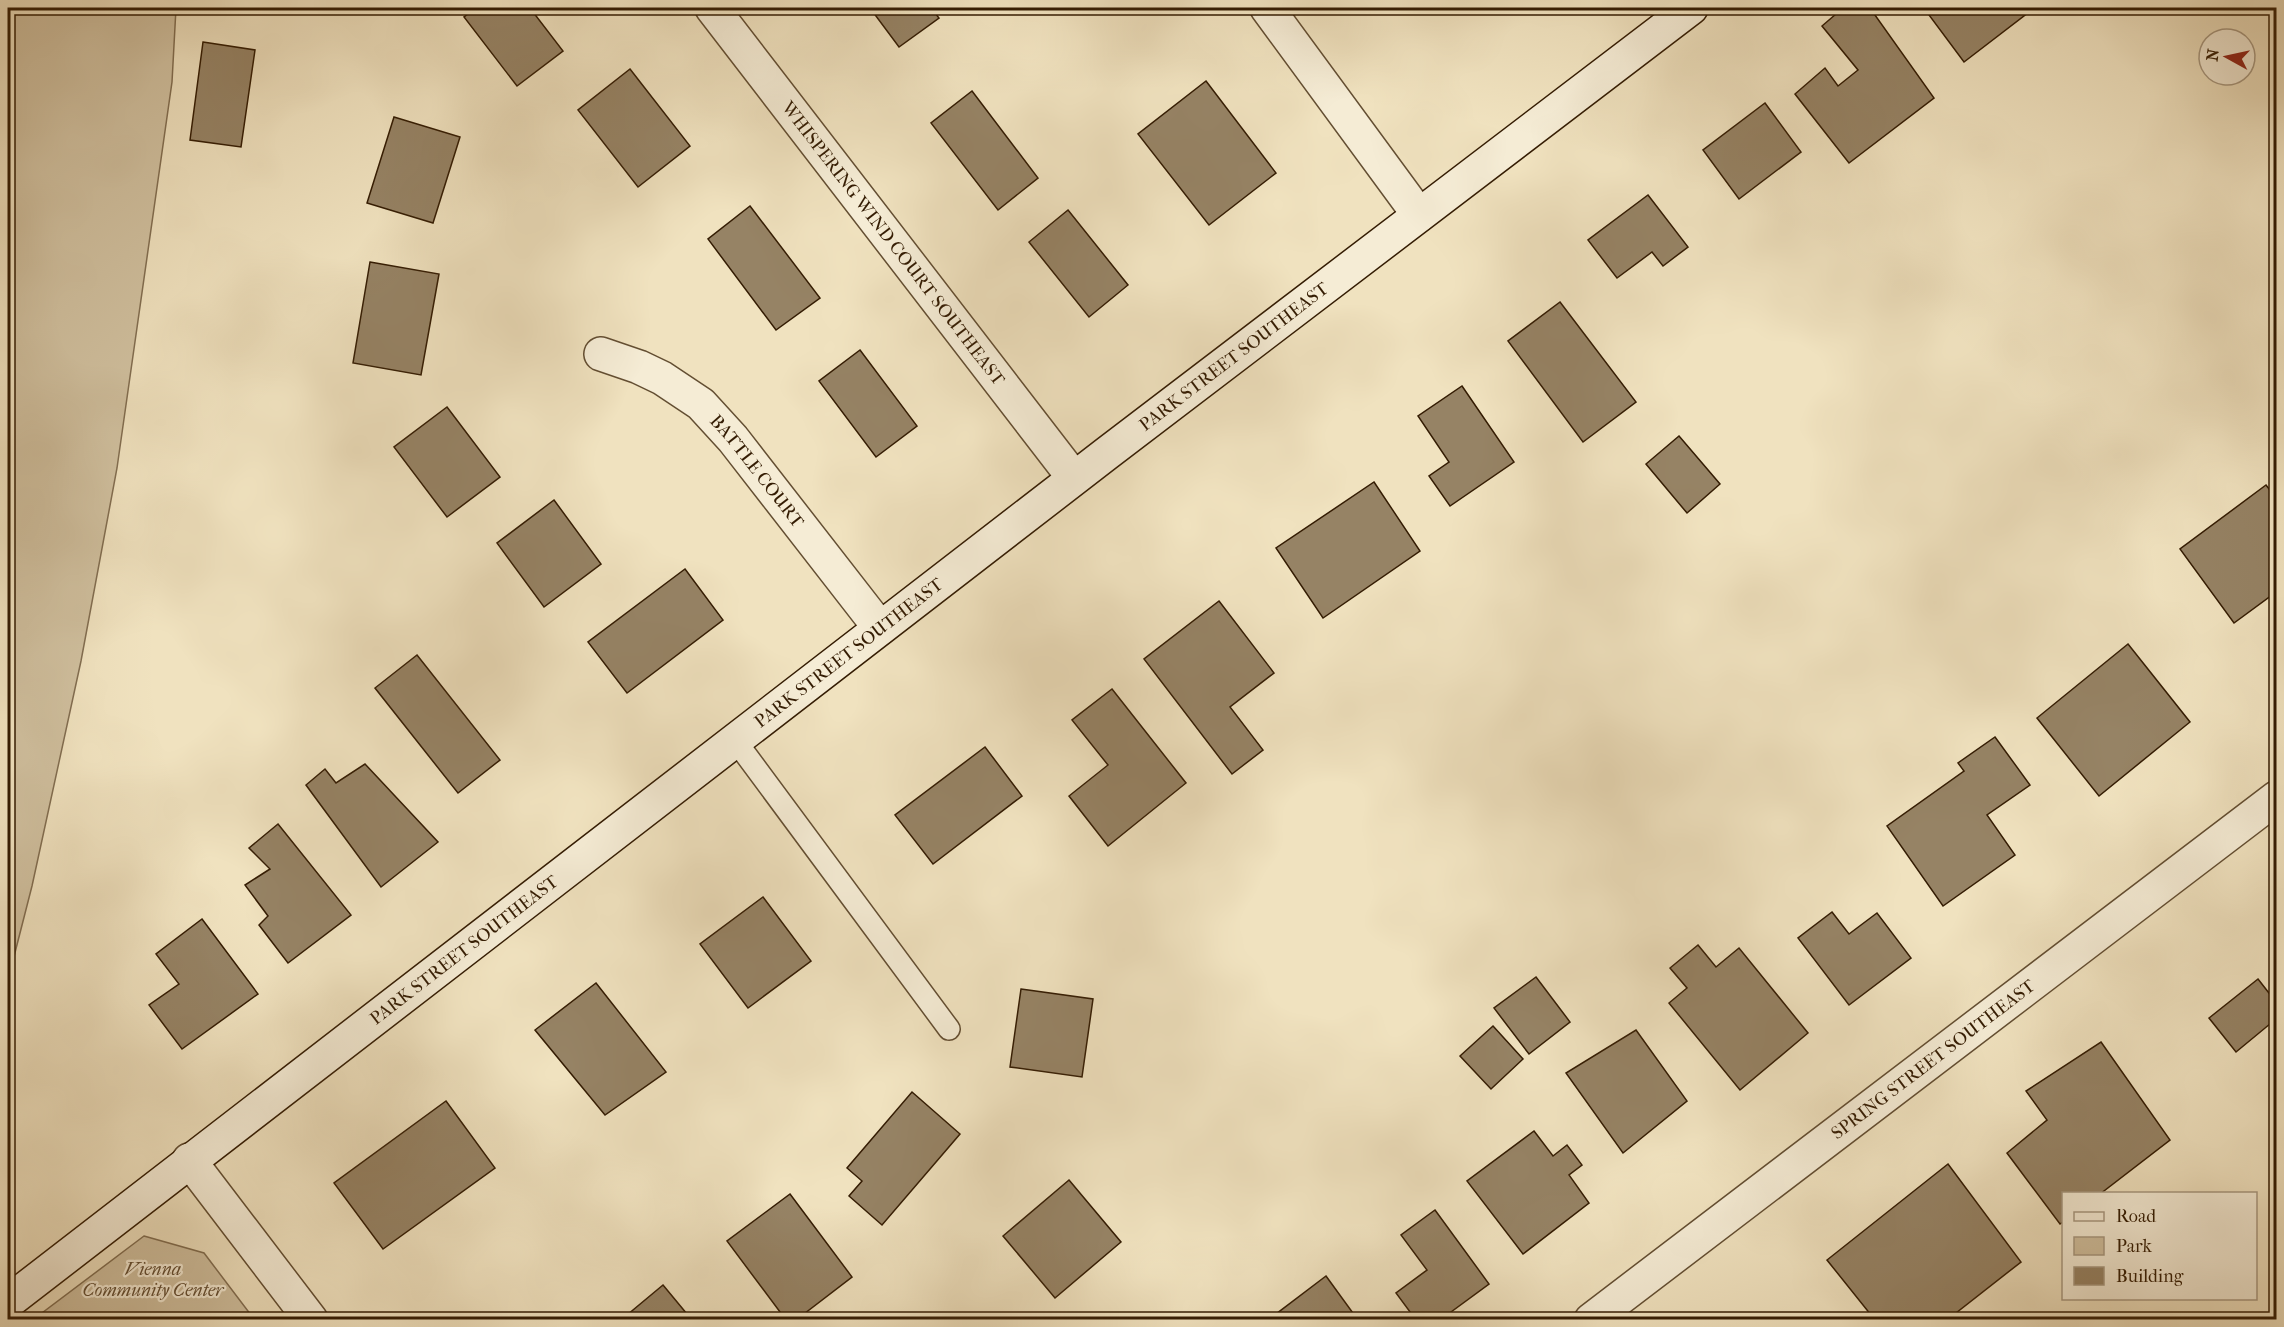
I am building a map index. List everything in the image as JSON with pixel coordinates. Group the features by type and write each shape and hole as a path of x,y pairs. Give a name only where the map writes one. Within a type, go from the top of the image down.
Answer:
{"street":[{"name":"WHISPERING WIND COURT SOUTHEAST","path":"712,8 1074,478"},
{"path":"1267,8 1419,215"},
{"name":"PARK STREET SOUTHEAST","path":"8,1302 1074,478 1691,8"},
{"name":"BATTLE COURT","path":"601,354 662,378 700,404 733,439 880,628"},
{"name":"SPRING STREET SOUTHEAST","path":"1591,1320 2277,798"},
{"path":"189,1160 311,1320"}],"lane":[{"path":"735,740 949,1029"}],"green space":[{"path":"8,8 176,8 172,82 117,468 81,661 32,886 8,980"},
{"name":"Vienna Community Center","path":"144,1236 204,1253 254,1319 34,1319"}],"building":[{"path":"476,8 530,8 563,51 517,86 464,17"},
{"path":"870,8 931,8 939,18 899,47"},
{"path":"1843,8 1870,8 1934,98 1849,163 1795,94 1825,68 1838,86 1858,70 1822,26"},
{"path":"1939,8 2026,8 2029,12 1964,62 1929,15"},
{"path":"203,42 255,50 241,147 190,140"},
{"path":"630,69 690,146 638,187 578,110"},
{"path":"1206,81 1276,173 1209,225 1138,134"},
{"path":"972,91 1038,178 998,210 931,123"},
{"path":"1765,103 1801,152 1739,199 1703,150"},
{"path":"394,117 460,137 433,223 367,203"},
{"path":"1648,195 1688,247 1663,266 1652,252 1617,278 1588,240"},
{"path":"750,206 820,298 776,330 708,239"},
{"path":"1068,210 1128,285 1089,317 1029,242"},
{"path":"370,262 439,274 421,375 353,363"},
{"path":"1560,302 1636,402 1583,442 1508,341"},
{"path":"860,350 917,426 876,457 819,381"},
{"path":"1462,386 1514,462 1450,506 1429,476 1449,462 1418,416"},
{"path":"447,407 500,477 447,517 394,447"},
{"path":"1679,436 1720,484 1687,513 1646,464"},
{"path":"1374,482 1420,551 1323,618 1276,548"},
{"path":"2266,485 2276,498 2276,592 2234,623 2180,549"},
{"path":"554,500 601,564 544,607 497,543"},
{"path":"685,569 723,620 627,693 588,642"},
{"path":"1219,601 1274,673 1230,707 1263,750 1232,774 1144,659"},
{"path":"2128,644 2190,722 2099,796 2037,718"},
{"path":"417,655 500,760 458,793 375,688"},
{"path":"1112,689 1186,783 1108,846 1069,796 1108,765 1072,720"},
{"path":"1995,737 2030,785 1987,815 2015,855 1943,906 1887,826 1964,771 1958,763"},
{"path":"985,747 1022,796 933,864 895,815"},
{"path":"365,764 438,842 381,887 306,785 325,769 336,783"},
{"path":"278,824 351,915 288,963 259,925 268,916 245,885 270,869 249,848"},
{"path":"763,897 811,961 748,1008 700,944"},
{"path":"1832,912 1849,934 1877,913 1911,958 1849,1005 1798,938"},
{"path":"202,919 258,994 182,1049 149,1005 179,984 156,954"},
{"path":"1698,945 1716,967 1739,948 1808,1033 1740,1090 1669,1003 1687,988 1670,968"},
{"path":"1536,977 1570,1022 1529,1054 1494,1008"},
{"path":"2258,979 2276,1002 2276,1019 2236,1052 2209,1018"},
{"path":"596,983 666,1072 605,1115 535,1030"},
{"path":"1021,989 1093,999 1082,1077 1010,1067"},
{"path":"1493,1026 1523,1059 1491,1089 1460,1056"},
{"path":"1636,1030 1687,1101 1623,1153 1566,1073"},
{"path":"2101,1042 2170,1140 2103,1192 2062,1192 2062,1222 2060,1224 2007,1153 2047,1120 2026,1091"},
{"path":"912,1092 960,1134 882,1225 849,1196 862,1181 847,1168"},
{"path":"446,1101 495,1168 383,1249 334,1183"},
{"path":"1534,1131 1553,1156 1567,1145 1582,1165 1569,1175 1589,1203 1523,1254 1467,1181"},
{"path":"1948,1164 2021,1262 1947,1320 1875,1320 1827,1260"},
{"path":"1069,1180 1121,1242 1055,1298 1003,1236"},
{"path":"790,1194 852,1277 796,1320 786,1320 727,1241"},
{"path":"1435,1210 1489,1284 1440,1320 1416,1320 1396,1293 1427,1270 1401,1235"},
{"path":"1326,1276 1358,1320 1268,1320"},
{"path":"663,1285 692,1320 621,1320"}]}
